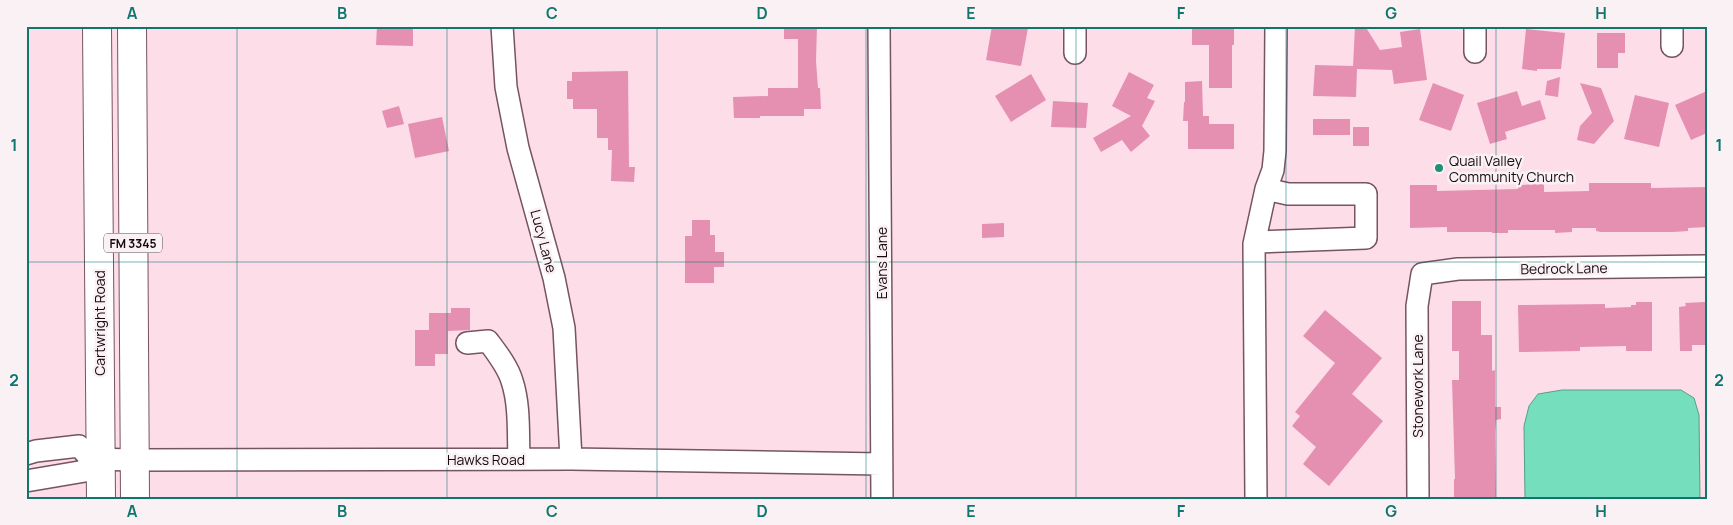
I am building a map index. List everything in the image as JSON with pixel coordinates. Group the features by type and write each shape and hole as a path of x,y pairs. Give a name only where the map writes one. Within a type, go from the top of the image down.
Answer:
{"main road":[{"name":"Cartwright Road","path":"97,26 95,459 101,499"},
{"name":"FM 3345","path":"132,26 135,499"}],"street":[{"name":"Lucy Lane","path":"502,26 506,87 518,148 554,278 564,328 571,458"},
{"name":"Evans Lane","path":"879,26 882,499"},
{"path":"1075,26 1075,53"},
{"path":"1256,499 1255,242 1266,189 1273,170 1275,151 1276,26"},
{"path":"1475,26 1475,52"},
{"path":"1255,242 1366,238 1366,194 1288,194 1266,189"},
{"name":"Bedrock Lane","path":"1422,274 1458,269 1707,266"},
{"name":"Stonework Lane","path":"1418,499 1417,306 1422,274"},
{"path":"467,343 488,342 500,358 512,381 518,418 519,459"},
{"path":"26,454 79,446 95,459 85,471 26,481"},
{"name":"Hawks Road","path":"95,459 571,458 881,464"}],"shaded area":[{"path":"1562,390 1681,390 1694,398 1699,415 1700,499 1525,499 1524,426 1529,406 1538,394"}],"building":[{"path":"377,26 413,26 413,46 376,45"},
{"path":"784,26 817,26 816,61 821,109 804,109 804,116 734,118 733,97 768,96 768,88 798,88 798,39 784,39"},
{"path":"992,26 1028,28 1021,66 986,60"},
{"path":"1234,26 1232,88 1209,88 1209,45 1192,45 1192,27"},
{"path":"1355,26 1365,26 1380,50 1402,47 1400,32 1420,29 1427,80 1394,84 1392,70 1357,69 1356,97 1313,96 1315,65 1353,66"},
{"path":"1526,29 1565,33 1561,69 1537,69 1537,71 1522,69"},
{"path":"1597,33 1625,33 1625,53 1618,53 1618,68 1597,68"},
{"path":"628,71 629,167 635,167 634,182 611,181 612,150 608,150 608,138 597,138 597,109 573,109 573,99 567,99 567,81 572,81 572,72"},
{"path":"1129,72 1154,85 1147,98 1155,101 1142,126 1150,136 1131,152 1122,140 1101,152 1093,138 1131,116 1112,106"},
{"path":"1031,74 1046,100 1011,122 995,96"},
{"path":"1560,77 1558,97 1545,95 1547,81"},
{"path":"1202,81 1203,116 1209,116 1209,124 1234,124 1234,149 1188,149 1188,121 1183,121 1185,82"},
{"path":"1433,83 1464,95 1451,131 1419,120"},
{"path":"1580,83 1601,88 1614,121 1594,144 1577,140 1580,126 1592,113"},
{"path":"1517,91 1522,106 1540,100 1546,119 1505,132 1507,139 1490,144 1477,103"},
{"path":"1707,91 1707,133 1691,140 1675,105"},
{"path":"1635,95 1669,103 1659,147 1624,139"},
{"path":"1053,101 1088,103 1086,128 1051,127"},
{"path":"399,106 404,124 387,128 382,111"},
{"path":"442,117 449,151 415,158 408,124"},
{"path":"1313,119 1350,119 1350,135 1313,135"},
{"path":"1353,127 1369,127 1369,146 1353,146"},
{"path":"1589,183 1651,183 1651,188 1707,187 1707,227 1688,228 1688,231 1673,232 1601,232 1596,231 1596,228 1572,228 1572,232 1555,233 1555,230 1508,230 1508,233 1492,233 1447,232 1447,227 1410,228 1410,185 1437,185 1437,191 1518,189 1518,185 1544,184 1544,192 1589,191"},
{"path":"692,220 710,220 710,235 715,235 715,252 724,252 724,267 714,267 714,283 685,283 685,236 692,236"},
{"path":"1004,223 1004,237 982,238 982,224"},
{"path":"1452,301 1481,301 1481,335 1492,335 1492,371 1495,370 1495,407 1501,407 1501,419 1496,420 1495,433 1496,499 1454,499 1452,380 1459,380 1459,351 1452,351"},
{"path":"1636,302 1652,302 1652,351 1626,351 1626,346 1580,347 1580,351 1519,352 1518,305 1605,304 1605,308 1631,307 1631,305 1636,305"},
{"path":"1705,302 1706,345 1692,345 1692,351 1680,351 1679,307 1686,306 1685,303"},
{"path":"451,308 470,308 470,330 448,331 448,354 435,354 435,366 415,366 415,330 429,330 429,313 451,313"},
{"path":"1325,310 1382,358 1352,394 1383,421 1329,486 1303,464 1316,447 1292,426 1300,416 1295,412 1335,363 1303,336"}],"place":[{"name":"Quail Valley Community Church","path":"1439,168"}]}
